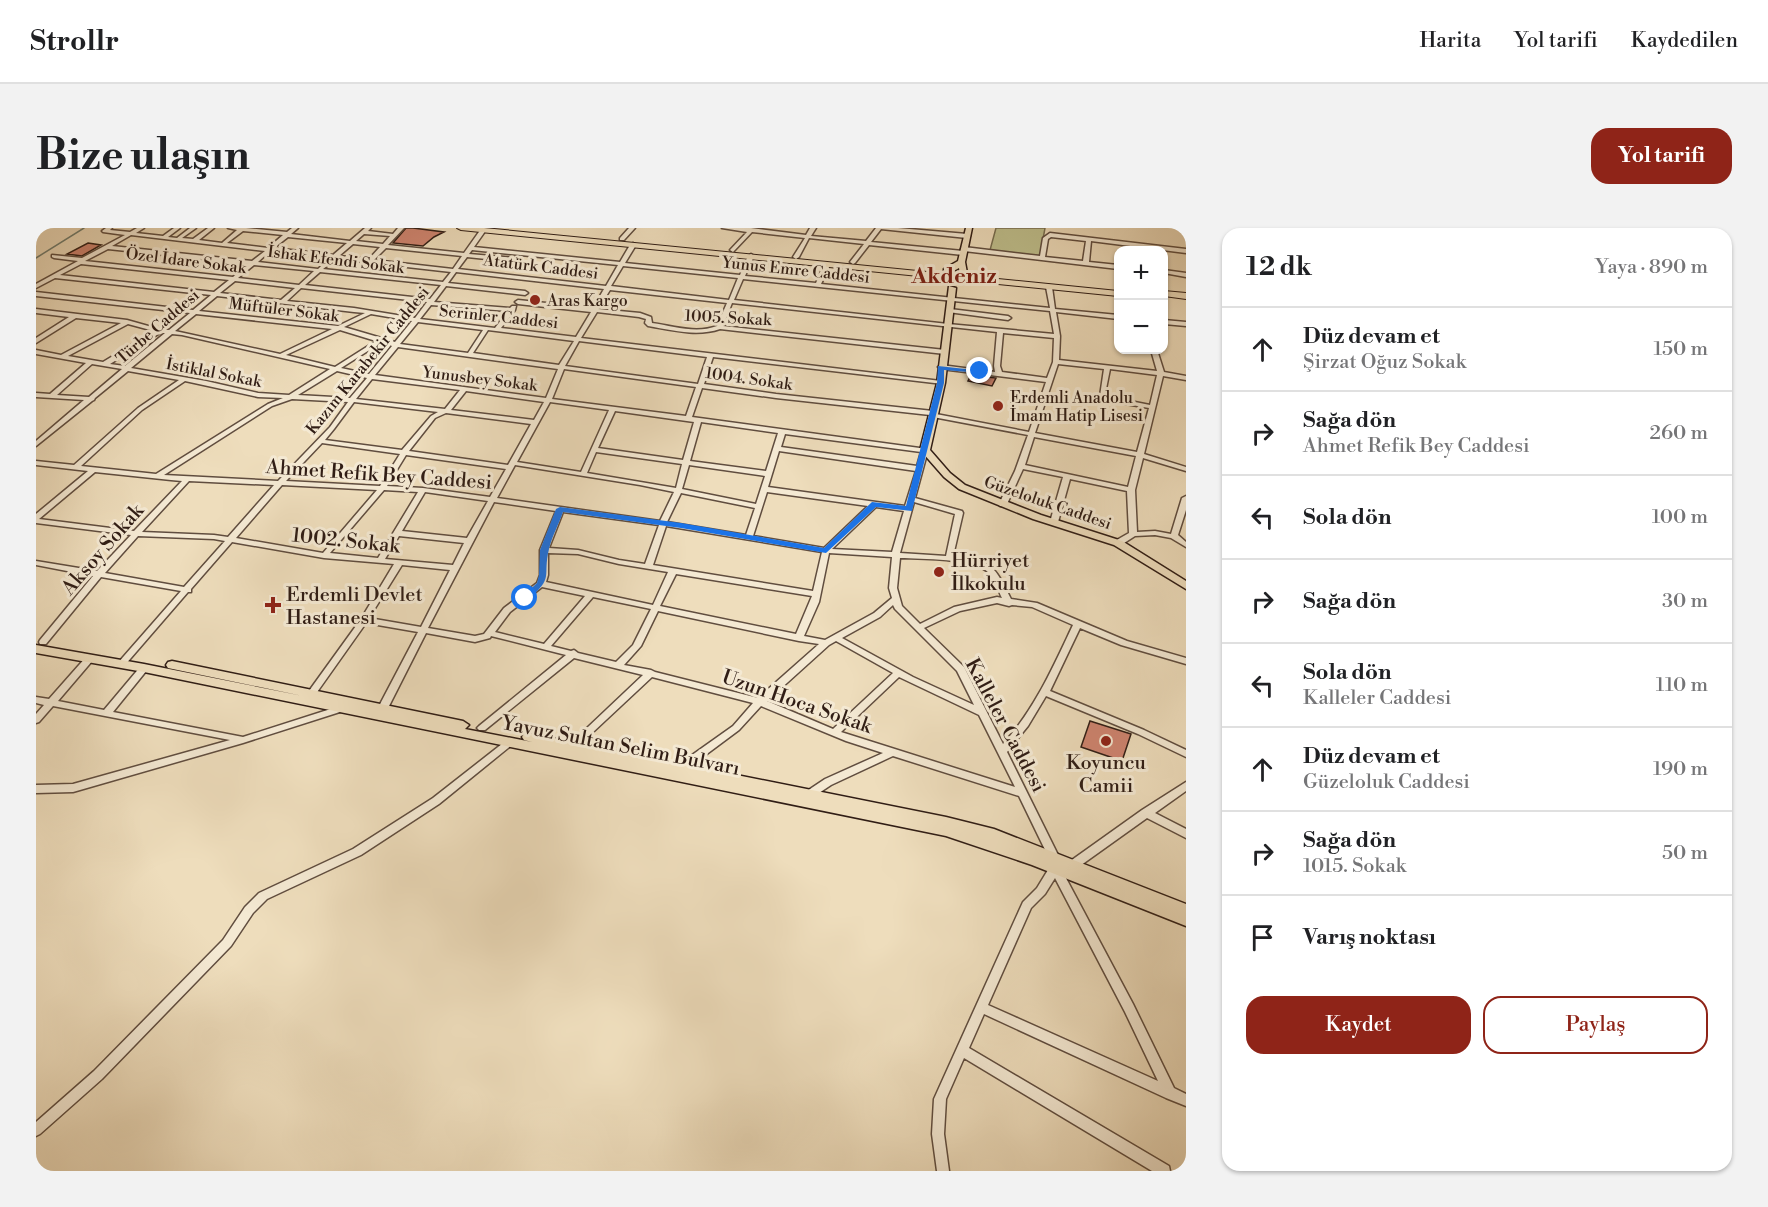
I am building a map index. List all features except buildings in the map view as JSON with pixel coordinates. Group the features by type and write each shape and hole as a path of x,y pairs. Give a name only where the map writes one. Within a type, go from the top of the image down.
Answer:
{"highway":[{"path":"461,228 827,265 945,274"},
{"path":"511,228 853,262 1049,287 1114,292"},
{"path":"962,276 1114,291"},
{"path":"1168,297 1186,299"}],"main road":[{"path":"952,288 962,276 961,262 968,232"},
{"path":"925,450 940,383 952,299 952,288 945,274 961,262"},
{"name":"Güzeloluk Caddesi","path":"925,450 947,475 962,486 1003,504 1118,543 1186,586"},
{"name":"Yavuz Sultan Selim Bulvarı","path":"38,644 90,658 124,660 144,668 340,709 946,831 1054,862 1073,865 1186,910"},
{"name":"Yavuz Sultan Selim Bulvarı","path":"38,644 312,693 946,822 989,833 1186,920"}],"street":[{"name":"Atatürk Caddesi","path":"109,228 105,231 948,326 1057,336"},
{"path":"36,286 141,228"},
{"path":"163,238 177,228"},
{"path":"178,239 193,228"},
{"path":"194,241 211,228"},
{"path":"231,228 516,260"},
{"name":"Türbe Caddesi","path":"36,444 294,228"},
{"path":"370,261 401,228"},
{"path":"622,239 632,228"},
{"path":"725,228 752,229 868,243 1042,257 1114,266"},
{"path":"796,257 813,228"},
{"path":"853,262 881,228 968,232"},
{"path":"223,244 242,229"},
{"path":"733,250 752,229"},
{"path":"282,302 366,230 392,235"},
{"name":"Kazım Karabekir Caddesi","path":"124,660 233,540 281,482 321,441 444,285 483,230"},
{"path":"1042,257 1046,238 1056,235 1186,252"},
{"path":"1056,235 1088,241 1186,252"},
{"path":"1086,263 1088,241"},
{"path":"383,708 469,541 548,400 562,366 624,264 633,245"},
{"name":"İshak Efendi Sokak","path":"108,247 317,272 525,293"},
{"name":"Yunus Emre Caddesi","path":"468,253 521,253 1114,316"},
{"path":"505,276 521,253"},
{"name":"Özel İdare Sokak","path":"54,256 232,279 512,310"},
{"path":"719,327 751,256"},
{"path":"818,284 827,265"},
{"path":"1168,273 1186,275"},
{"name":"Serinler Caddesi","path":"55,276 213,296 371,312 417,320 940,383"},
{"path":"497,329 535,279"},
{"path":"1003,504 1031,436 1056,362 1057,336 1049,287"},
{"name":"Müftüler Sokak","path":"36,294 340,328 397,345 562,366"},
{"path":"354,310 371,295"},
{"path":"97,307 104,302"},
{"name":"1005. Sokak","path":"518,302 640,315 648,318 650,325 702,332 712,331 719,327 945,352"},
{"path":"1007,305 1008,318 1013,332"},
{"name":"Yunusbey Sokak","path":"36,311 127,322 372,377 925,450"},
{"path":"950,311 1008,318"},
{"path":"84,317 91,312"},
{"path":"280,356 371,312"},
{"path":"36,341 74,316"},
{"path":"62,357 127,322"},
{"path":"1168,322 1186,324"},
{"path":"470,354 488,328"},
{"path":"105,364 159,331"},
{"path":"999,374 997,366 1000,331"},
{"path":"158,476 270,405 287,399 380,341"},
{"name":"İstiklal Sokak","path":"36,352 129,368 258,395 287,399 352,400 535,422"},
{"path":"688,419 711,354"},
{"path":"1133,534 1131,490 1161,373 1155,354"},
{"path":"52,396 91,362"},
{"path":"1056,362 1161,373 1186,378"},
{"name":"1004. Sokak","path":"562,366 933,414 1031,436 1140,455 1186,469"},
{"path":"941,367 1049,380"},
{"path":"1107,367 1102,395 1108,399 1152,407"},
{"path":"76,467 128,419 163,391 183,380"},
{"path":"324,556 383,487 404,453 433,417 448,410 464,389"},
{"path":"36,394 92,399"},
{"path":"583,474 613,408"},
{"path":"648,567 663,523 678,492 698,420"},
{"path":"749,538 782,432"},
{"path":"321,441 583,474 759,507"},
{"path":"777,449 920,469"},
{"path":"594,450 769,474"},
{"path":"681,768 736,728 760,702 826,643 877,615 896,599 894,588 896,553 925,450"},
{"name":"Ahmet Refik Bey Caddesi","path":"36,463 187,479 423,490 663,523 826,550 949,558 983,564 993,573 1009,603"},
{"path":"1020,465 1131,490"},
{"path":"36,519 93,470"},
{"path":"1054,522 1067,477"},
{"name":"Aksoy Sokak","path":"38,644 187,479"},
{"path":"764,489 874,504 910,504 959,513 949,558"},
{"path":"380,561 423,490"},
{"path":"1174,537 1186,498"},
{"path":"799,638 816,594 826,550 874,504"},
{"path":"489,633 507,610 541,584 544,575 544,550 560,509"},
{"name":"1002. Sokak","path":"36,519 138,534 214,537 324,556 456,568"},
{"path":"397,533 469,541"},
{"path":"1118,543 1133,534 1155,533 1186,538"},
{"path":"1174,537 1186,545"},
{"path":"544,550 578,552 648,567 816,594"},
{"path":"36,563 188,590"},
{"path":"312,693 364,620 399,563"},
{"path":"619,665 636,646 673,571"},
{"path":"541,584 826,643"},
{"path":"546,646 590,595"},
{"name":"Kalleler Caddesi","path":"896,599 898,607 961,669 1054,862 1130,1008 1170,1094"},
{"path":"920,627 957,609 997,600 1034,605 1124,643 1186,661"},
{"name":"Uzun Hoca Sokak","path":"364,620 475,639 489,633 651,673 760,702 834,733 1021,793"},
{"path":"1001,752 1020,732 1044,692 1077,625"},
{"path":"836,638 898,673 983,713"},
{"path":"482,728 574,653"},
{"path":"36,720 90,658"},
{"path":"107,713 144,668"},
{"path":"573,746 651,673"},
{"path":"834,733 898,673"},
{"path":"1044,692 1141,732 1186,754"},
{"path":"36,700 243,740"},
{"path":"36,789 73,788 243,740 340,709"},
{"path":"36,1130 98,1075 227,943 249,910 263,896 357,852 436,801 510,742"},
{"path":"810,794 828,782 892,753"},
{"path":"1073,865 1186,786"},
{"path":"1146,813 1186,834"},
{"path":"943,1171 938,1134 940,1099 1028,905 1041,891 1054,862"},
{"path":"981,1008 1186,1100"},
{"path":"962,1050 1164,1171"}],"green space":[{"path":"996,228 1045,228 1040,256 990,250"}],"waterway":[{"path":"36,258 84,228"}],"place":[{"name":"Aras Kargo","path":"535,300"},
{"name":"Erdemli Anadolu İmam Hatip Lisesi","path":"998,406"},
{"name":"Hürriyet İlkokulu","path":"939,572"},
{"name":"Erdemli Devlet Hastanesi","path":"273,605"},
{"name":"Koyuncu Camii","path":"1106,741"}],"district":[{"name":"Akdeniz","path":"954,275"}],"route":[{"path":"525,598 541,584 544,575 544,550 560,509 826,550 874,504 909,509 925,450 940,383 941,367 980,371"}]}
